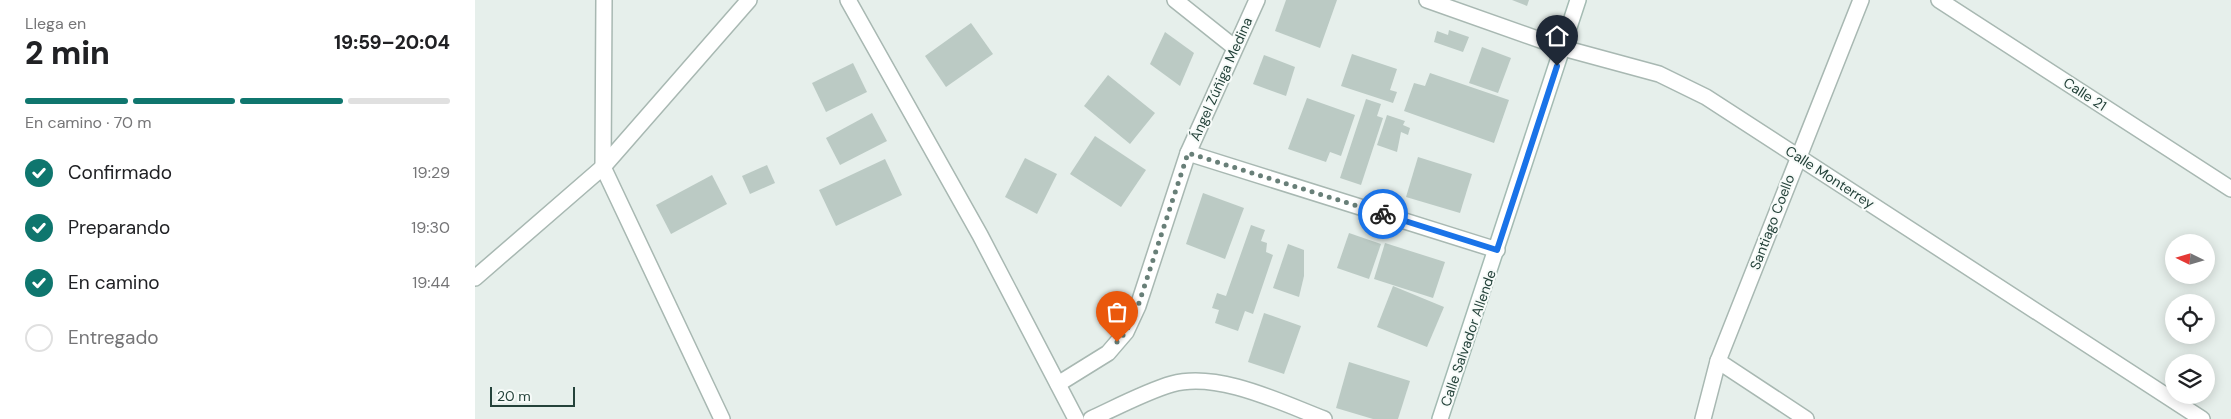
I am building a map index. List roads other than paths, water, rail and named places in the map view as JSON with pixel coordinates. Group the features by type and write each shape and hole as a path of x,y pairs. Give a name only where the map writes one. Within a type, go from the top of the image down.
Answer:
{"street":[{"path":"604,0 603,167 722,419"},
{"path":"475,278 603,167 749,0"},
{"path":"848,0 980,235 1076,419"},
{"path":"1175,0 1234,47"},
{"name":"Ángel Zúñiga Medina","path":"1058,384 1108,353 1126,332 1138,306 1188,153 1234,47 1257,0"},
{"name":"Calle Monterrey","path":"1427,0 1563,48 1659,74 1706,97 2202,419"},
{"name":"Calle Salvador Allende","path":"1441,419 1578,0"},
{"name":"Santiago Coello","path":"1703,419 1718,362 1861,0"},
{"name":"Calle 21","path":"1939,0 2231,189"},
{"path":"1188,153 1497,250"},
{"path":"1718,362 1806,419"},
{"path":"1091,419 1173,384 1198,382 1254,393 1325,419"}]}
